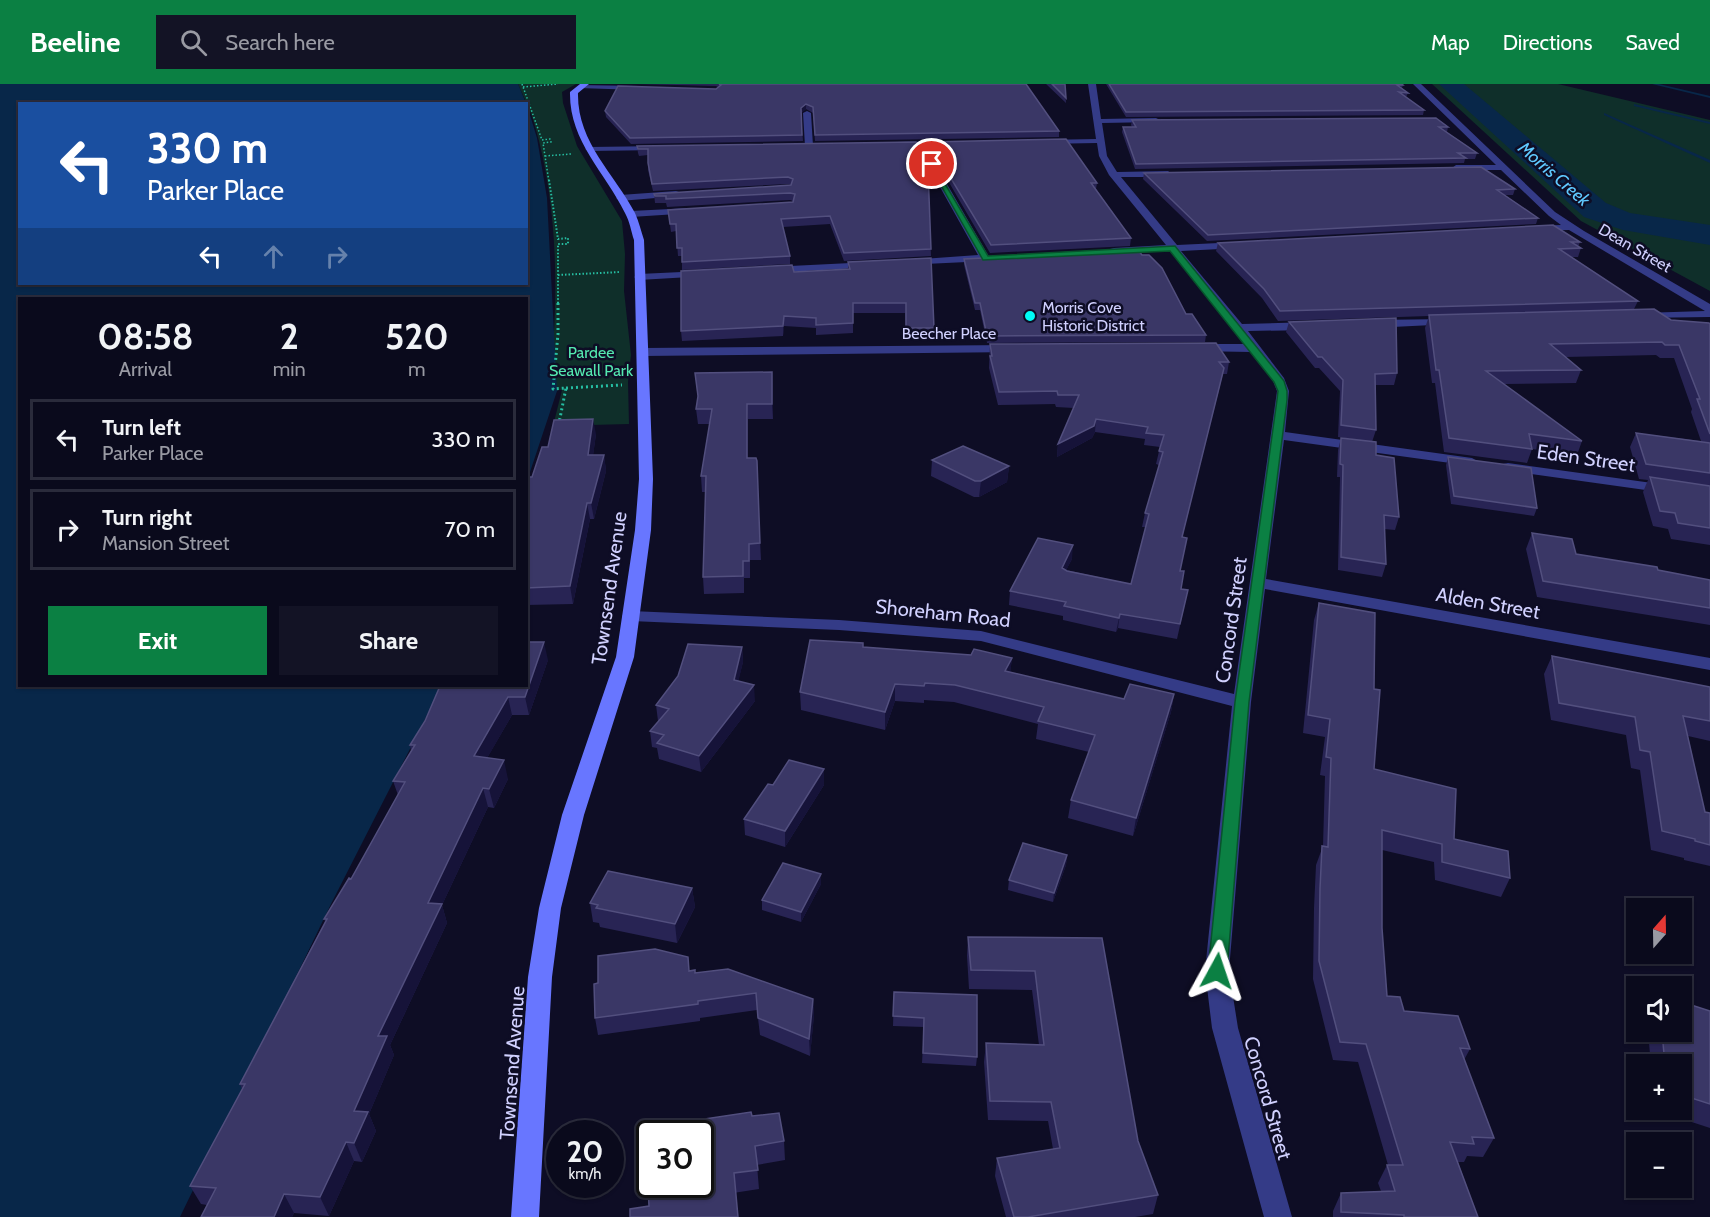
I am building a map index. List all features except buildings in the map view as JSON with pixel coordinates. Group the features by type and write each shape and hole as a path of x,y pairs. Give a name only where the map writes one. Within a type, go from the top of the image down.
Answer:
{"main road":[{"name":"Townsend Avenue","path":"525,1217 540,977 550,908 568,834 625,657 643,531 646,479 643,352 633,275 639,240 619,190 582,136 574,106 574,92 582,85"}],"street":[{"name":"Concord Street","path":"1092,84 1103,156 1113,175 1255,348 1279,381 1282,391 1242,702 1217,971 1225,1028 1278,1217"},
{"name":"Dean Street","path":"1417,84 1544,207 1572,228 1710,309"},
{"path":"807,113 805,146 820,146"},
{"path":"1437,119 1453,119"},
{"path":"1098,121 1162,120"},
{"path":"1036,142 1100,141"},
{"path":"887,144 966,143"},
{"path":"892,263 991,258 920,144"},
{"path":"589,149 665,148"},
{"path":"1449,168 1503,166"},
{"path":"1113,175 1180,174"},
{"path":"1523,230 1572,228"},
{"path":"1098,252 1252,244"},
{"path":"753,271 881,264"},
{"path":"633,275 718,273"},
{"path":"1626,316 1710,314"},
{"path":"1360,325 1466,321"},
{"path":"1238,328 1325,326"},
{"path":"1177,348 1255,348"},
{"name":"Beecher Place","path":"643,352 1022,349"},
{"name":"Eden Street","path":"1278,435 1710,495"},
{"name":"Alden Street","path":"1259,583 1710,664"},
{"name":"Shoreham Road","path":"631,616 839,625 981,636 1242,702"}],"lane":[{"path":"582,85 650,88"},
{"path":"657,186 681,184"},
{"path":"619,190 686,194"},
{"path":"630,214 695,211"}],"path":[{"path":"560,84 522,85 542,140 550,139 551,142 543,143 558,239 568,238 568,244 558,244 558,334 553,388 643,383"},
{"path":"558,275 633,275"},
{"path":"559,424 566,388"}],"green space":[{"name":"Pardee Seawall Park","path":"518,84 576,84 562,92 563,103 577,146 622,221 625,254 624,291 631,355 628,382 629,424 553,426 562,390 549,390 555,291 553,224 543,158 528,102 526,102"},
{"path":"1432,84 1558,84 1710,120 1710,291 1581,221"}],"water":[{"path":"0,84 518,84 526,102 18,102 18,285 528,285 528,108 537,138 547,198 557,391 528,478 528,297 18,297 18,687 441,687 331,904 180,1217 0,1217"}],"waterway":[{"name":"Morris Creek","path":"1450,84 1595,210 1623,221 1710,235"},
{"path":"1654,84 1710,97"},
{"path":"1635,105 1710,123"},
{"path":"1605,114 1710,162"}],"place":[{"name":"Morris Cove Historic District","path":"1030,316"}],"route":[{"path":"932,164 985,258 1173,248 1279,381 1282,400 1242,702 1217,971"}]}
